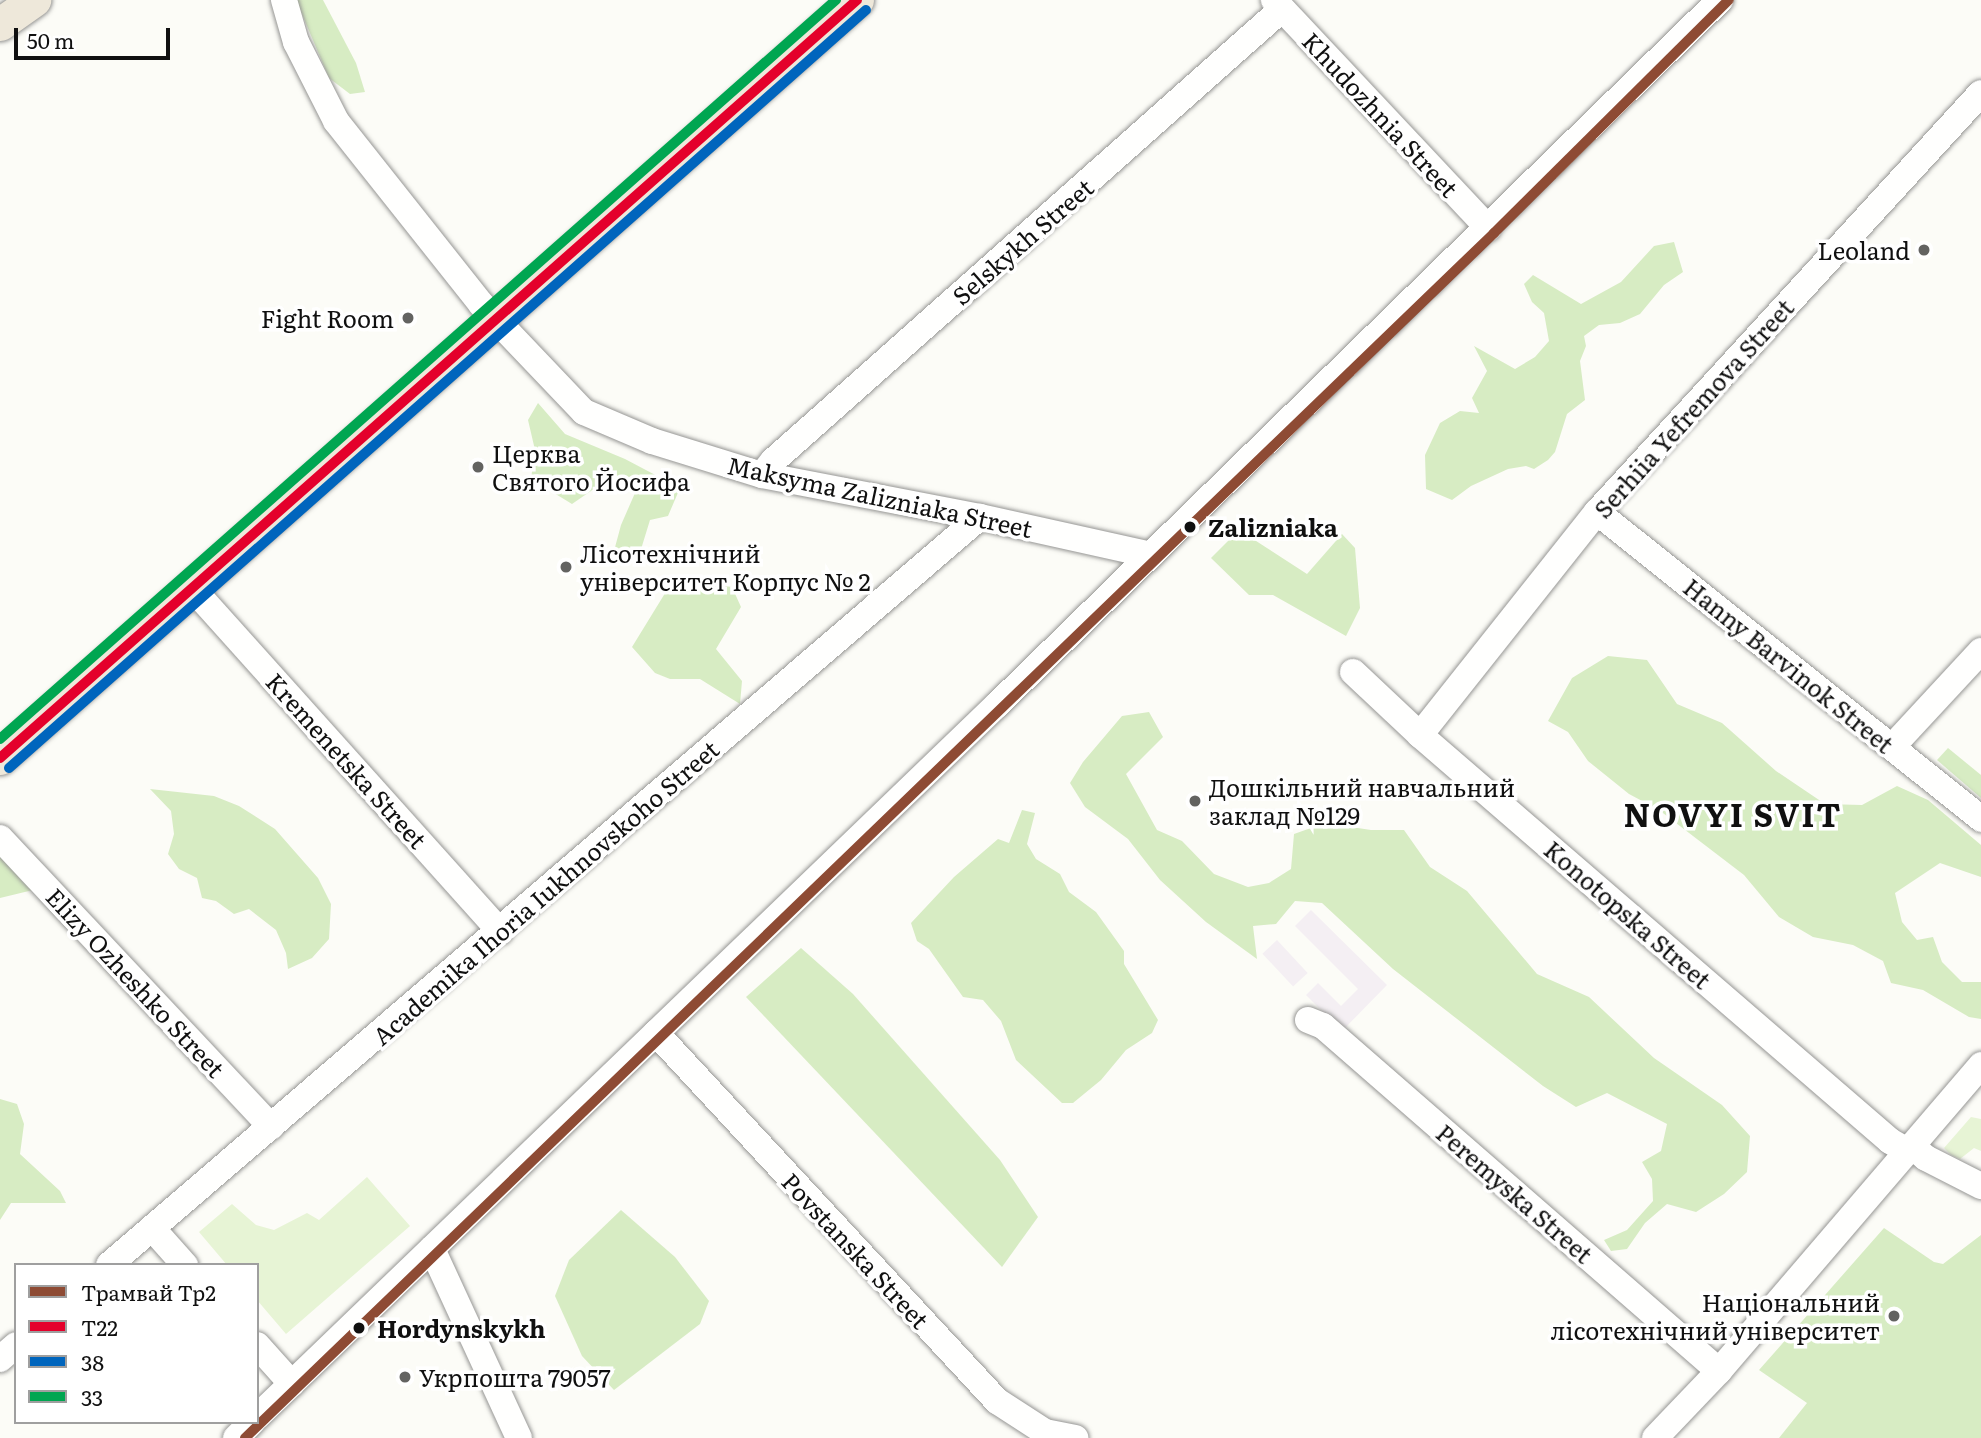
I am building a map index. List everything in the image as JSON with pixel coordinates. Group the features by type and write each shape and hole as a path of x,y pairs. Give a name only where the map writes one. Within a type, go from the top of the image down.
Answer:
{"main road":[{"path":"0,24 34,0"},
{"path":"0,758 857,0"}],"street":[{"name":"Maksyma Zalizniaka Street","path":"284,0 296,42 336,121 494,320 584,412 652,442 762,475 980,517 1151,555"},
{"path":"259,1415 1151,555 1720,0"},
{"name":"Khudozhnia Street","path":"1278,4 1488,228"},
{"name":"Selskykh Street","path":"762,475 773,461 1278,4"},
{"name":"Serhiia Yefremova Street","path":"1420,735 1597,512 1981,93"},
{"name":"Hanny Barvinok Street","path":"1597,512 1981,819"},
{"name":"Academika Ihoria Iukhnovskoho Street","path":"111,1263 980,517"},
{"name":"Kremenetska Street","path":"193,589 500,931"},
{"path":"1892,747 1981,651"},
{"name":"Konotopska Street","path":"1353,672 1420,735 1890,1140 1981,1186"},
{"name":"Elizy Ozheshko Street","path":"0,838 271,1127"},
{"name":"Peremyska Street","path":"1308,1020 1323,1026 1719,1371"},
{"name":"Povstanska Street","path":"656,1033 997,1401 1045,1432 1075,1438"},
{"path":"1655,1438 1719,1371 1981,1065"},
{"path":"152,1228 183,1263"},
{"path":"432,1249 519,1438"},
{"path":"0,1359 14,1347"},
{"path":"259,1347 292,1384"},
{"path":"236,1438 250,1424"}],"shaded area":[{"path":"1311,910 1387,985 1342,1031 1306,995 1318,983 1341,1006 1358,989 1295,926"},
{"path":"1277,940 1308,973 1293,987 1262,954"}],"green space":[{"path":"296,0 323,0 356,63 365,92 350,94 329,78"},
{"path":"1674,242 1683,272 1664,285 1640,314 1620,323 1599,325 1584,336 1586,346 1580,361 1585,400 1567,414 1555,452 1548,460 1534,469 1526,466 1508,469 1471,486 1452,500 1426,489 1425,455 1440,423 1460,411 1479,413 1472,398 1487,371 1474,346 1515,369 1535,357 1549,341 1544,313 1532,302 1524,284 1533,275 1581,304 1621,282 1654,246"},
{"path":"538,403 565,434 625,459 680,488 668,516 650,520 638,559 614,551 621,525 635,493 627,481 604,482 572,504 531,479 535,450 528,420"},
{"path":"1239,530 1307,574 1342,534 1355,548 1360,608 1346,636 1273,595 1249,595 1211,558"},
{"path":"715,585 732,587 741,607 716,649 742,681 740,704 700,679 670,679 655,673 632,647 667,590 691,590"},
{"path":"1608,656 1647,660 1677,704 1722,723 1776,771 1825,804 1862,805 1897,786 1928,800 1981,845 1981,877 1940,863 1895,893 1902,922 1917,940 1933,937 1942,962 1962,982 1981,982 1981,1019 1969,1017 1923,990 1891,983 1883,961 1853,945 1813,937 1779,917 1744,875 1659,810 1629,794 1588,761 1568,732 1548,721 1572,678"},
{"path":"1149,712 1163,737 1126,774 1157,830 1182,841 1214,874 1248,887 1269,883 1291,869 1294,834 1325,823 1371,830 1404,830 1430,867 1467,891 1537,974 1589,997 1654,1058 1722,1105 1750,1136 1747,1172 1724,1194 1696,1212 1667,1204 1645,1223 1627,1249 1611,1251 1604,1240 1627,1230 1653,1201 1652,1179 1642,1162 1661,1151 1667,1124 1607,1093 1576,1107 1543,1086 1393,969 1322,903 1295,901 1276,924 1253,926 1257,959 1206,922 1160,880 1128,839 1085,807 1070,783 1083,762 1122,716"},
{"path":"1948,748 1981,775 1981,798 1937,760"},
{"path":"150,789 214,796 239,806 275,829 318,878 331,904 329,939 312,958 288,969 286,953 276,930 249,909 234,914 216,901 202,898 197,878 179,869 168,854 174,834 171,811"},
{"path":"1022,810 1035,813 1027,844 1036,859 1060,874 1069,892 1096,912 1124,951 1124,964 1158,1020 1152,1033 1126,1050 1101,1080 1073,1103 1062,1103 1016,1060 1001,1021 983,1000 963,997 929,949 917,941 911,923 954,877 998,839 1009,843"},
{"path":"0,855 23,882 33,890 0,898"},
{"path":"801,948 853,994 1000,1160 1038,1217 1002,1267 746,997"},
{"path":"0,1099 17,1104 24,1124 20,1154 60,1191 66,1203 11,1203 0,1220"},
{"path":"1971,1117 1981,1119 1981,1151 1974,1148 1960,1159 1944,1148"},
{"path":"367,1177 410,1226 286,1334 259,1302 259,1263 225,1263 199,1232 232,1204 256,1225 274,1230 307,1213 319,1220"},
{"path":"621,1210 675,1257 709,1301 700,1324 614,1390 582,1356 555,1296 569,1260"},
{"name":"Національний лісотехнічний університет","path":"1884,1228 1934,1262 1943,1264 1981,1235 1981,1438 1779,1438 1807,1403 1759,1370"}],"tram line":[{"name":"Тр2","path":"245,1438 1494,233 1729,0"}],"transit line":[{"name":"33","path":"0,739 836,0"},
{"name":"Т22","path":"0,758 857,0"},
{"name":"38","path":"9,768 866,10"}],"place":[{"name":"Leoland","path":"1924,250"},
{"name":"Fight Room","path":"408,318"},
{"name":"Церква Святого Йосифа","path":"478,467"},
{"name":"Zalizniaka","path":"1190,527"},
{"name":"Лісотехнічний університет Корпус № 2","path":"566,567"},
{"name":"Дошкільний навчальний заклад №129","path":"1195,801"},
{"name":"Національний лісотехнічний університет","path":"1894,1316"},
{"name":"Hordynskykh","path":"359,1328"},
{"name":"Укрпошта 79057","path":"405,1377"}],"district":[{"name":"NOVYI SVIT","path":"1733,813"}]}
